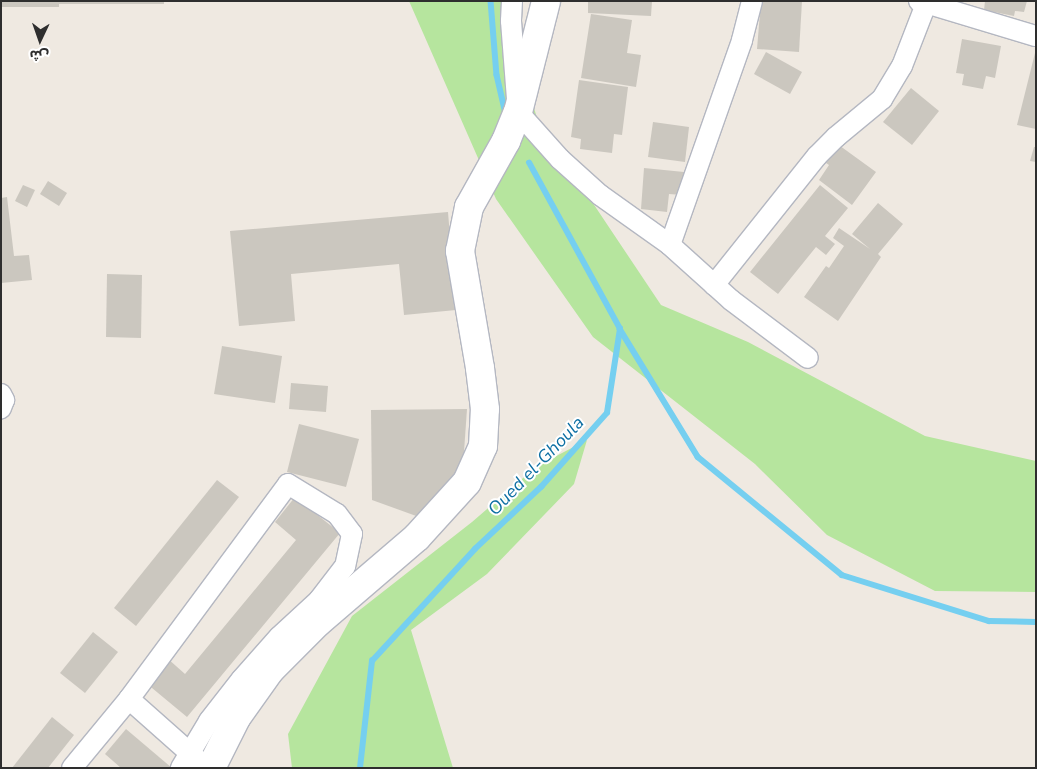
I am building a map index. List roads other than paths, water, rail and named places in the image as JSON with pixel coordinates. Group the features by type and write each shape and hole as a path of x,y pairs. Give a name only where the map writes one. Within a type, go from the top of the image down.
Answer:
{"main road":[{"path":"197,764 236,718 270,670 318,622 417,537 467,482 483,446 485,409 460,251 469,207 506,141 518,112 546,1"}],"street":[{"path":"512,1 511,21 518,112 560,159 600,195 670,245 764,327 808,358"},
{"path":"670,245 742,40 752,1"},
{"path":"714,285 817,156 836,137 882,99 902,66 923,3 1036,36"},
{"path":"1,394 4,400 1,408"},
{"path":"72,768 129,698 288,484 337,514 352,534 345,566 319,600 279,637 241,680 210,721 197,764 129,698"}],"waterway":[{"name":"Oued el-Ghoula","path":"491,1 497,75 506,113"},
{"name":"Oued el-Ghoula","path":"360,768 372,661 475,549 541,487 607,413 620,329 529,163"},
{"path":"620,329 698,457 842,575 989,621 1036,622"}]}
